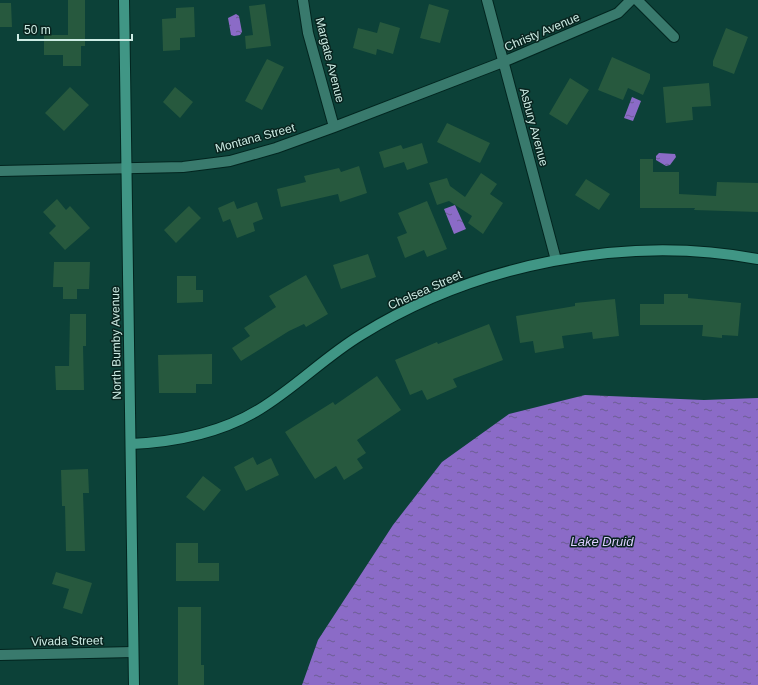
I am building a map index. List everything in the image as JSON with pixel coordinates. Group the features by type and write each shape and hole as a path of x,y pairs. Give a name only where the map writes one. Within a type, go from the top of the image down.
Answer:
{"street":[{"name":"North Bumby Avenue","path":"124,0 134,685"},
{"name":"Margate Avenue","path":"303,0 308,33 334,127"},
{"name":"Asbury Avenue","path":"487,0 556,260"},
{"name":"Christy Avenue","path":"504,62 618,13 631,0"},
{"path":"637,0 674,37"},
{"name":"Montana Street","path":"0,171 183,167 230,161 276,148 504,62"},
{"name":"Chelsea Street","path":"131,444 146,443 202,433 230,424 260,409 361,335 408,309 449,291 495,275 556,260 649,250 736,255 758,259"},
{"name":"Vivada Street","path":"0,654 133,652"}],"water":[{"path":"236,14 239,16 242,32 240,35 234,36 231,35 228,18"},
{"path":"632,97 641,101 633,121 624,118"},
{"path":"659,153 675,154 676,157 670,165 666,166 656,160 656,156"},
{"path":"455,205 466,229 454,234 444,209"},
{"name":"Lake Druid","path":"585,395 704,400 758,398 758,685 302,685 318,640 393,525 442,462 509,414"}],"building":[{"path":"68,0 85,0 85,46 81,46 81,66 63,66 63,55 44,55 44,35 68,35"},
{"path":"0,3 11,3 12,27 0,27"},
{"path":"265,4 271,46 246,49 245,36 253,35 249,6"},
{"path":"429,4 449,10 440,43 420,38"},
{"path":"194,7 195,37 180,38 180,50 163,51 162,19 176,18 176,8"},
{"path":"380,22 400,28 393,54 377,49 376,55 353,48 358,28 377,33"},
{"path":"726,28 748,37 734,74 713,66 713,61"},
{"path":"612,57 650,74 650,79 643,95 628,88 623,100 598,90"},
{"path":"267,59 284,67 262,110 245,101"},
{"path":"570,78 589,90 567,125 549,114"},
{"path":"709,83 711,106 692,107 693,120 666,123 663,87"},
{"path":"70,87 89,105 64,131 45,113"},
{"path":"175,87 193,102 180,118 163,102"},
{"path":"447,123 490,143 480,163 437,142"},
{"path":"422,143 428,163 407,170 404,162 384,168 379,152 401,145 403,149"},
{"path":"640,159 653,159 653,172 679,172 679,194 716,196 717,182 758,183 758,212 694,210 695,208 640,208"},
{"path":"359,166 367,193 340,202 338,194 281,207 277,189 306,182 304,176 339,168 341,172"},
{"path":"481,173 497,184 490,194 503,203 483,234 468,223 472,216 449,201 437,205 429,183 447,178 450,186 465,197"},
{"path":"586,179 610,194 599,210 575,195"},
{"path":"57,199 66,210 70,206 90,228 65,250 49,233 56,226 43,212"},
{"path":"234,201 237,209 257,202 263,219 253,223 255,231 237,238 230,219 223,222 218,208"},
{"path":"427,201 447,249 427,257 424,250 405,258 397,237 407,233 398,213"},
{"path":"189,206 201,218 176,243 164,230"},
{"path":"368,254 376,277 341,289 333,265"},
{"path":"54,262 90,262 89,289 77,289 77,299 63,299 63,287 53,287"},
{"path":"306,275 328,314 306,327 304,324 289,331 241,361 232,348 250,336 244,328 276,307 269,296"},
{"path":"177,276 196,276 196,290 203,290 203,302 177,303"},
{"path":"664,294 688,294 688,298 741,303 738,336 722,335 722,338 702,336 703,325 640,325 640,304 664,304"},
{"path":"615,299 619,336 593,339 592,332 562,336 564,348 535,353 533,341 520,343 516,316 575,306 575,303"},
{"path":"70,314 86,314 86,346 83,346 84,390 56,390 55,366 69,366"},
{"path":"489,324 503,360 453,379 457,387 427,400 422,390 410,395 395,360 437,342 438,344"},
{"path":"212,354 212,384 196,384 196,393 159,393 158,355"},
{"path":"377,376 401,410 357,440 366,453 357,459 363,468 344,480 336,466 315,479 285,432 333,402 335,405"},
{"path":"253,457 257,465 271,458 279,475 246,491 234,467"},
{"path":"88,469 89,493 83,493 85,551 66,551 65,506 62,506 61,470"},
{"path":"203,476 221,490 204,511 186,497"},
{"path":"176,543 198,543 198,563 219,563 219,581 176,581"},
{"path":"56,572 92,583 82,614 63,608 69,589 52,584"},
{"path":"178,607 201,607 201,665 204,665 204,685 178,685"}]}
